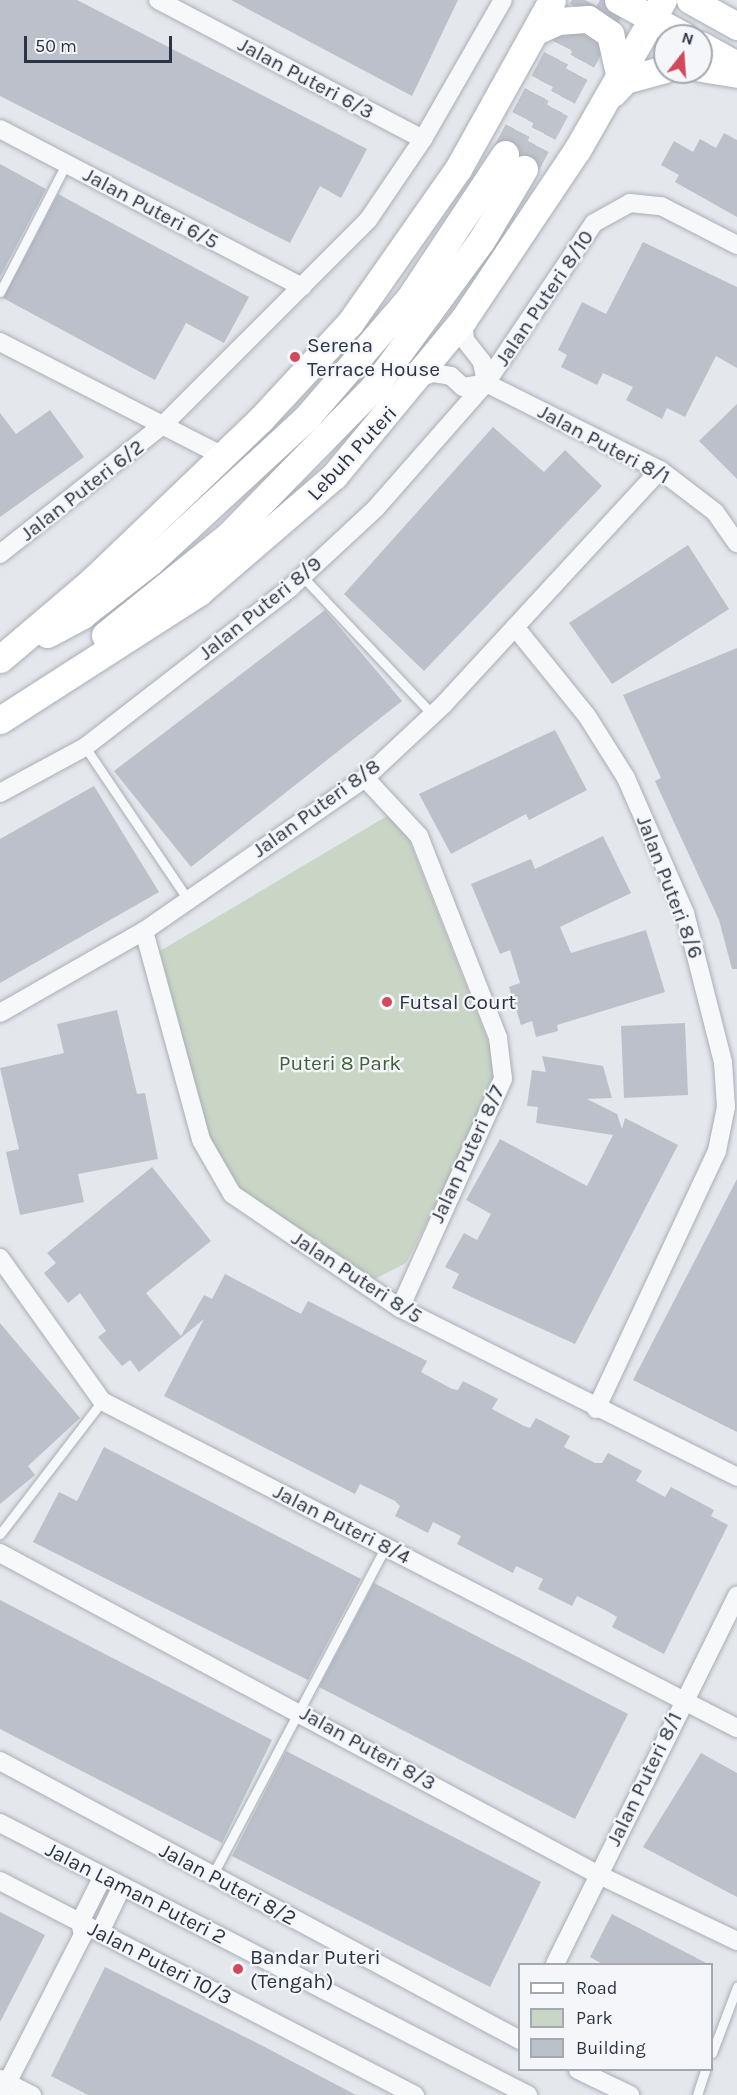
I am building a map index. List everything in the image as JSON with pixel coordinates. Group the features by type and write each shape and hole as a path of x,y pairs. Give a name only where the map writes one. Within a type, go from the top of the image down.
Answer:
{"main road":[{"path":"536,31 540,0"},
{"name":"Lebuh Puteri","path":"3,657 223,456 350,323 458,169 552,0"},
{"path":"618,0 658,10 672,24"},
{"path":"690,0 737,26"},
{"path":"734,0 737,5"},
{"name":"Lebuh Puteri","path":"0,719 199,591 290,518 417,379 463,320 615,87 658,10"},
{"path":"536,31 558,21 588,19 610,34 615,87 625,80 653,72"},
{"path":"713,52 737,65"},
{"path":"713,70 737,74"},
{"name":"Lebuh Puteri","path":"0,719 229,535 307,459 373,388 431,310 514,162 409,299 272,453 82,615 3,657"}],"street":[{"name":"Jalan Puteri 6/3","path":"158,0 423,139"},
{"name":"Jalan Puteri 6/2","path":"0,554 163,425 368,219 423,139 503,0"},
{"name":"Jalan Puteri 6/5","path":"0,129 302,287"},
{"name":"Jalan Puteri 8/10","path":"486,383 594,223 630,203 661,206 737,245"},
{"path":"463,320 465,340 482,362 486,383"},
{"path":"0,342 223,456"},
{"name":"Jalan Puteri 8/1","path":"417,379 433,373 451,376 463,387 486,383 660,470 716,512 737,543"},
{"name":"Jalan Puteri 8/9","path":"0,793 85,747 302,576 376,508 486,383"},
{"name":"Jalan Puteri 8/8","path":"0,1013 144,931 187,898 365,778 432,714 660,470"},
{"name":"Jalan Puteri 8/6","path":"515,627 587,716 626,778 685,913 723,1062 726,1107 717,1151 597,1409"},
{"name":"Jalan Puteri 8/7","path":"365,778 418,836 498,1038 503,1079 400,1308"},
{"name":"Jalan Puteri 8/5","path":"144,931 201,1140 232,1194 400,1308 597,1409 737,1477"},
{"name":"Jalan Puteri 8/4","path":"1,1264 102,1401 737,1728"},
{"name":"Jalan Puteri 8/3","path":"0,1553 299,1709 597,1874 737,1941"},
{"name":"Jalan Puteri 8/1","path":"556,1963 683,1699 737,1595"},
{"name":"Jalan Puteri 8/2","path":"0,1761 518,2039"},
{"name":"Jalan Laman Puteri 2","path":"0,1823 528,2095"},
{"path":"88,1930 103,1876"},
{"name":"Jalan Puteri 10/3","path":"0,1881 88,1930 415,2095"},
{"path":"32,2095 3,2085 88,1930 122,1886"},
{"path":"581,2071 630,2095"}],"lane":[{"path":"0,292 66,164"},
{"path":"302,576 432,714"},
{"path":"85,747 187,898"},
{"path":"0,1534 102,1401"},
{"path":"212,1876 386,1546"},
{"path":"713,2048 737,1987"},
{"path":"697,2095 705,2071"}],"green space":[{"name":"Puteri 8 Park","path":"387,816 406,832 497,1064 489,1102 406,1263 375,1279 239,1189 207,1133 160,951"}],"building":[{"path":"0,0 77,0 367,149 341,198 320,186 290,243 0,96"},
{"path":"231,0 458,0 412,96"},
{"path":"724,133 737,140 737,217 675,182 679,175 661,165 674,141 693,152 700,139 716,148"},
{"path":"0,164 46,189 0,277"},
{"path":"58,194 249,297 224,343 186,323 155,380 3,298"},
{"path":"643,242 737,287 737,368 716,356 685,417 667,408 662,419 626,400 633,387 603,373 597,385 561,367 567,355 558,350 582,302 606,314"},
{"path":"737,404 737,479 699,441"},
{"path":"50,410 84,457 0,517 0,413 16,434"},
{"path":"493,427 544,472 565,450 602,486 424,671 344,594"},
{"path":"688,545 729,609 612,684 569,623"},
{"path":"325,610 402,701 191,867 114,771"},
{"path":"737,648 737,969 732,969 719,920 655,781 661,778 623,695"},
{"path":"555,730 587,790 529,820 526,814 451,854 419,794"},
{"path":"94,786 159,892 0,983 0,839"},
{"path":"603,836 631,893 560,927 571,953 646,930 665,992 557,1025 558,1031 536,1037 532,1021 521,1025 509,987 520,983 510,950 500,954 471,884 531,859 535,869"},
{"path":"117,1010 137,1094 145,1093 158,1159 78,1174 84,1202 20,1215 6,1152 19,1149 0,1068 64,1053 57,1024"},
{"path":"685,1023 688,1095 624,1098 621,1026"},
{"path":"542,1056 603,1066 612,1098 587,1099 617,1114 622,1129 625,1118 678,1145 575,1344 452,1288 459,1274 445,1267 464,1233 477,1240 491,1214 466,1200 500,1139 587,1186 613,1135 536,1123 538,1107 527,1106 532,1070 546,1072"},
{"path":"152,1167 211,1241 146,1293 181,1336 204,1295 212,1299 225,1274 301,1314 308,1301 427,1361 421,1372 452,1389 458,1390 463,1381 498,1399 492,1409 524,1426 530,1428 536,1418 570,1436 564,1447 595,1463 602,1463 608,1453 642,1471 636,1481 665,1497 671,1487 714,1510 711,1516 728,1525 664,1654 612,1627 617,1617 605,1610 577,1596 572,1606 538,1589 543,1579 516,1566 513,1573 457,1544 461,1536 433,1522 428,1533 395,1516 400,1506 395,1501 360,1484 355,1494 164,1396 204,1319 139,1372 130,1360 122,1366 98,1337 106,1331 80,1293 68,1303 44,1273 56,1263 47,1253"},
{"path":"737,1179 737,1432 633,1380"},
{"path":"0,1323 80,1418 28,1466 35,1475 0,1504"},
{"path":"104,1447 361,1579 308,1680 33,1542 59,1492 77,1501"},
{"path":"374,1583 628,1714 575,1819 319,1687"},
{"path":"0,1600 272,1740 222,1843 0,1729"},
{"path":"286,1751 541,1882 490,1987 232,1856"},
{"path":"701,1753 737,1773 737,1897 643,1847"},
{"path":"0,1912 45,1935 0,2022"},
{"path":"612,1914 706,1963 600,1963 590,1957"},
{"path":"105,1967 356,2095 88,2095 51,2076"}],"tunnel":[{"path":"505,154 587,0"},
{"path":"524,169 615,0"}],"place":[{"name":"Serena Terrace House","path":"295,357"},
{"name":"Futsal Court","path":"387,1002"},
{"name":"Bandar Puteri (Tengah)","path":"238,1969"}]}
